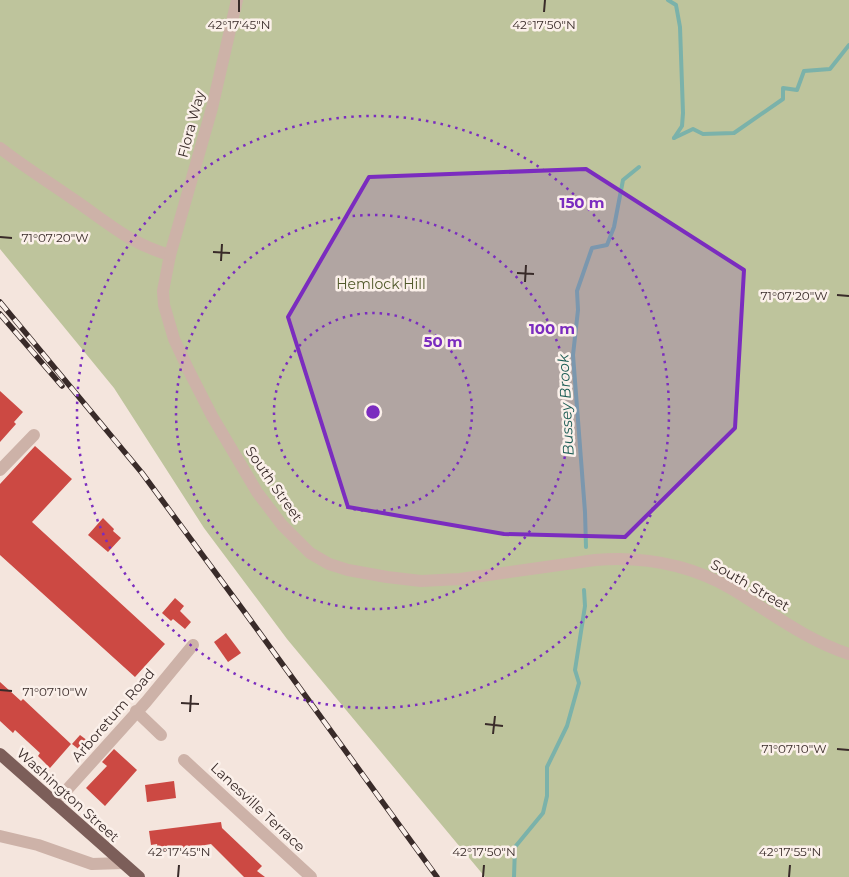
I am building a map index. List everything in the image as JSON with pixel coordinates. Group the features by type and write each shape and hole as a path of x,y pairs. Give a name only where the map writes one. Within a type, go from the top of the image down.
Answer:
{"main road":[{"name":"Washington Street","path":"0,754 139,877"}],"street":[{"name":"Flora Way","path":"170,255 214,99 237,0"},
{"path":"0,148 116,231 154,250 170,255"},
{"name":"South Street","path":"170,255 162,290 164,305 174,340 188,370 212,416 257,492 295,539 319,558 338,567 358,572 431,581 460,579 544,566 609,559 642,559 670,564 706,576 732,589 809,637 849,654"},
{"path":"0,470 34,435"},
{"name":"Arboretum Road","path":"54,803 146,702 193,645"},
{"path":"136,711 161,734"},
{"name":"Lanesville Terrace","path":"184,760 311,877"},
{"path":"0,836 38,845 92,864 122,863"}],"highlighted area":[{"path":"586,169 744,270 735,428 625,537 504,534 348,507 288,317 369,177"}],"green space":[{"name":"Hemlock Hill","path":"0,0 849,0 849,877 485,877 287,639 204,528 114,388 0,249"}],"building":[{"path":"0,391 23,412 14,422 16,424 0,442"},
{"path":"35,446 72,479 32,522 165,644 135,677 0,555 0,484"},
{"path":"103,518 121,538 108,552 88,535"},
{"path":"175,598 184,606 180,611 191,622 185,629 162,613"},
{"path":"226,633 241,653 228,662 214,642"},
{"path":"0,682 21,701 23,699 71,744 50,768 38,756 40,753 15,730 13,733 0,721"},
{"path":"80,735 88,741 81,751 72,744"},
{"path":"114,749 137,770 105,806 86,788 107,766 102,762"},
{"path":"174,781 176,798 147,802 145,785"},
{"path":"221,822 222,828 262,866 257,871 265,877 244,877 211,844 159,853 157,844 151,845 149,831"}],"waterway":[{"name":"Bussey Brook","path":"668,0 676,5 680,27 683,113 682,126 674,138"},
{"path":"674,138 693,129 703,134 734,133 783,99 783,88 797,90 804,71 830,69 849,45"},
{"name":"Bussey Brook","path":"586,547 573,355 578,310 577,291 592,248 607,245 614,227 623,180 639,167"},
{"name":"Bussey Brook","path":"514,877 515,847 543,813 547,796 547,767 567,726 579,683 575,670 585,606 584,590"}],"railway":[{"path":"0,302 142,473 437,877"},
{"path":"0,314 62,386"}]}
